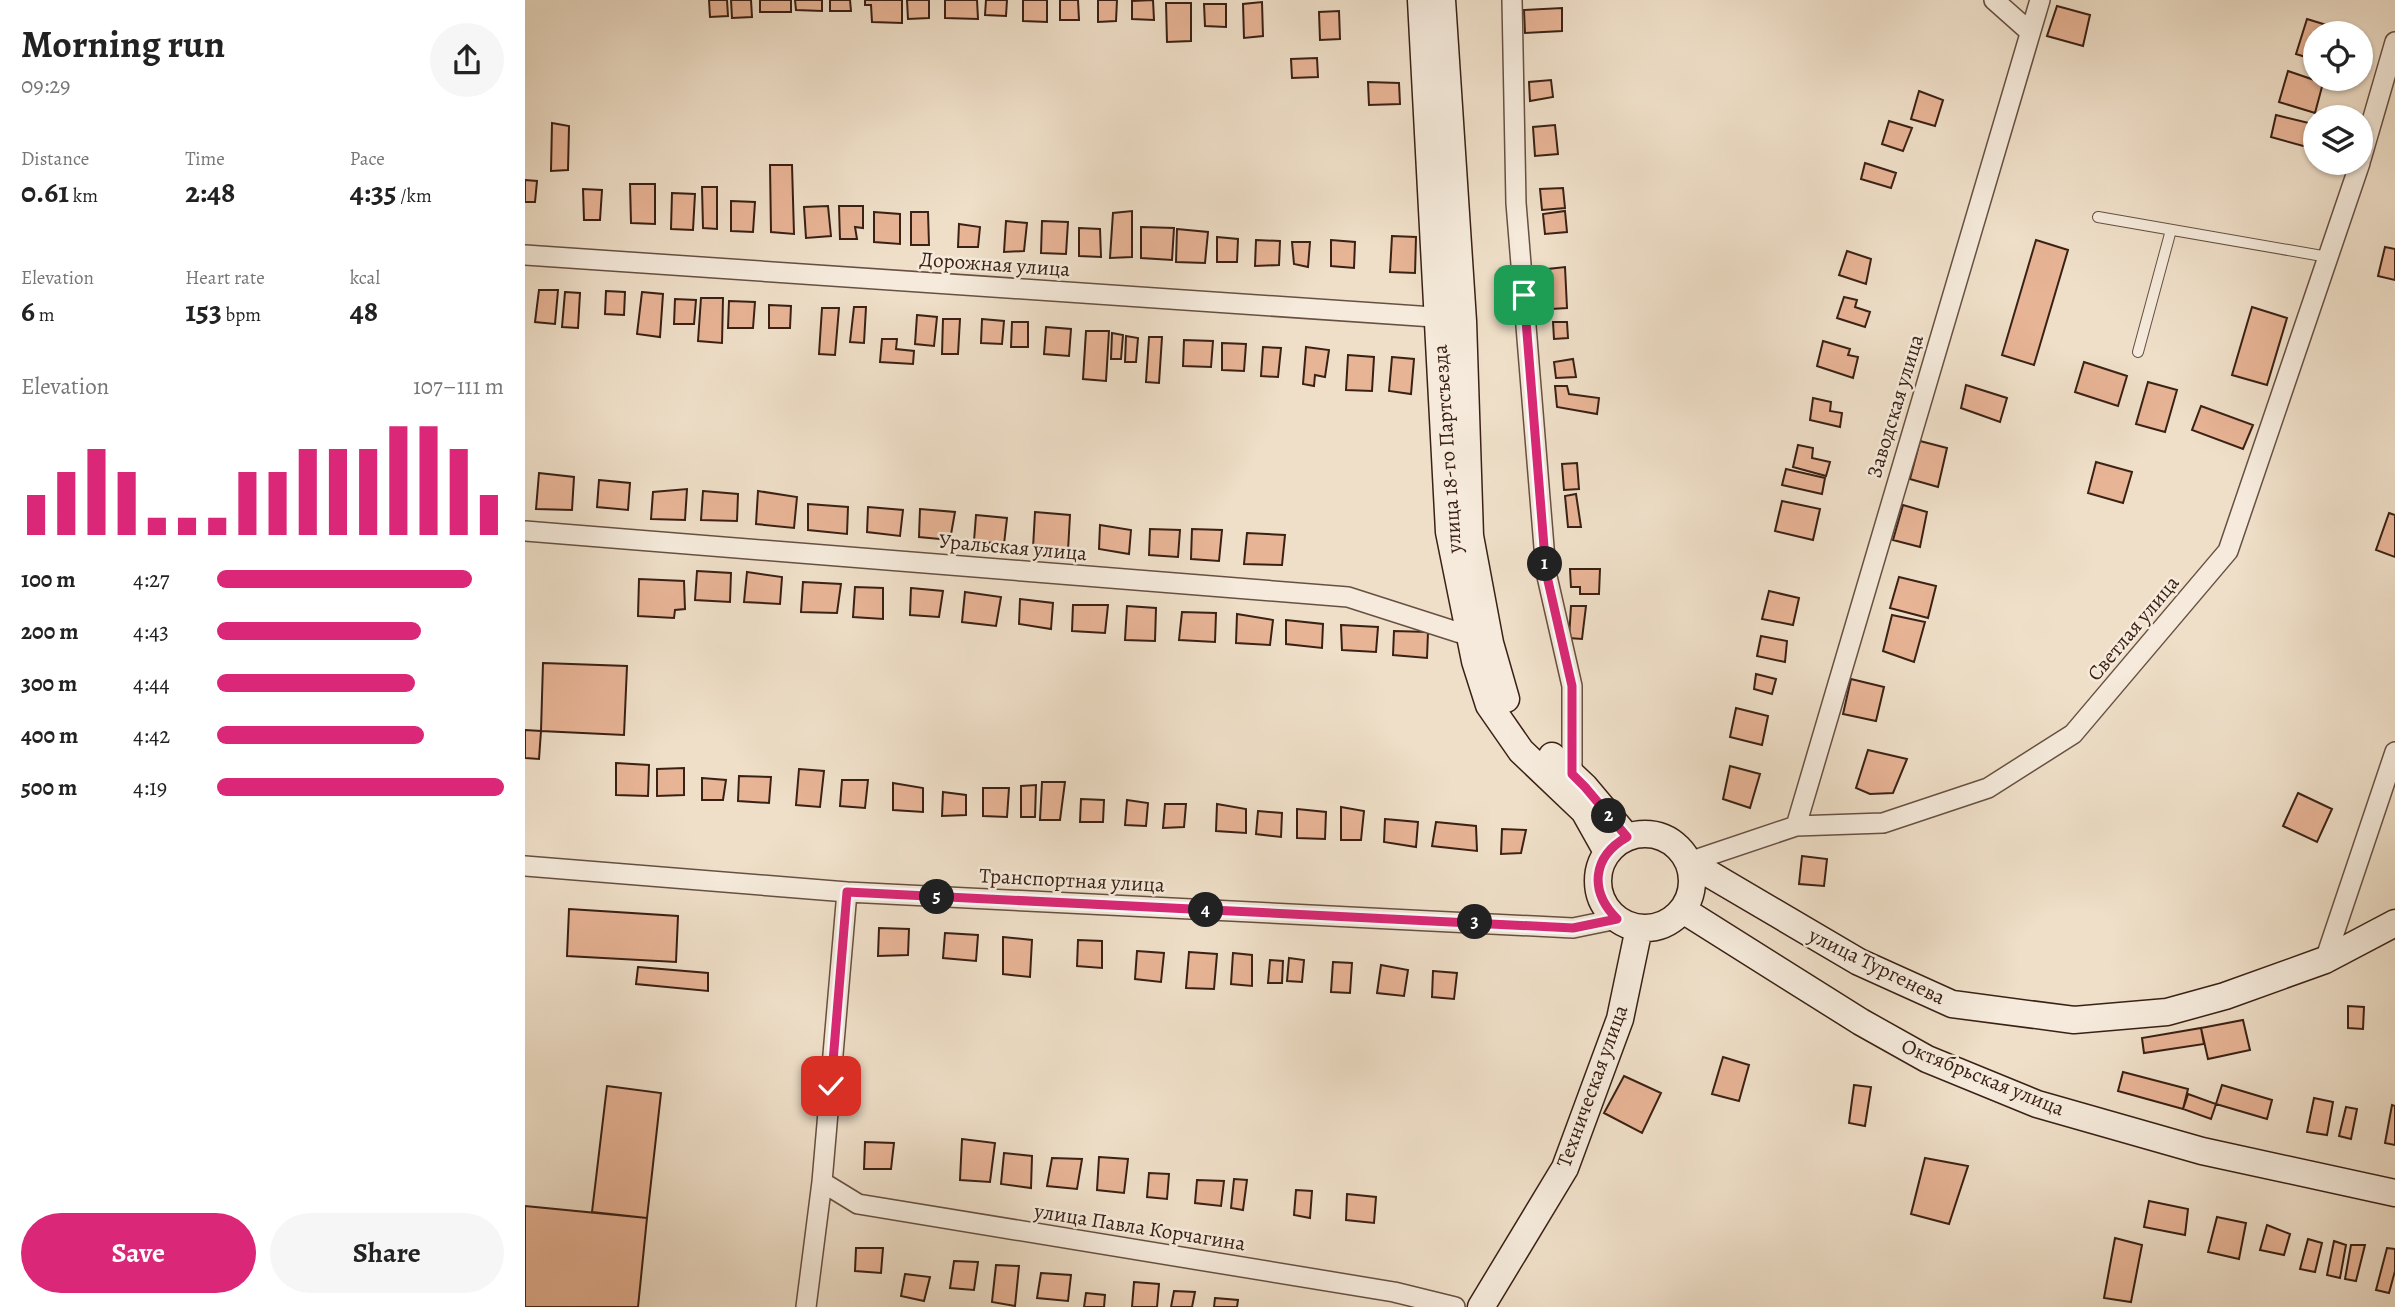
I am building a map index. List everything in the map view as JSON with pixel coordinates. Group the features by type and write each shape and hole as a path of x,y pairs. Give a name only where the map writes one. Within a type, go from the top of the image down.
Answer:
{"main road":[{"name":"улица 18-го Партсъезда","path":"1421,0 1480,639 1489,705 1521,751 1617,844"},
{"name":"улица 18-го Партсъезда","path":"1442,0 1450,319"},
{"name":"улица 18-го Партсъезда","path":"1480,639 1503,695 1531,737 1585,787 1617,844"},
{"path":"1641,833 1656,834 1670,840 1689,862 1693,887 1683,910 1664,925 1628,924 1606,908 1599,887 1600,865 1617,844 1641,833"},
{"name":"улица Тургенева","path":"1689,862 1859,962 1952,1004 2074,1020 2167,1012 2225,996 2325,960 2395,923"},
{"name":"Октябрьская улица","path":"1683,910 1861,1022 1927,1059 2037,1104 2202,1151 2395,1193"},
{"name":"Техническая улица","path":"1481,1307 1565,1168 1620,1019 1628,924"}],"street":[{"path":"1512,0 1516,203 1546,572 1572,686 1572,774"},
{"path":"1994,0 2031,32"},
{"name":"Заводская улица","path":"1796,826 2040,0"},
{"name":"Светлая улица","path":"2373,117 2395,43"},
{"name":"Светлая улица","path":"1689,862 1796,826 1883,823 1988,789 2073,734 2228,551 2355,175"},
{"name":"Дорожная улица","path":"525,255 1450,319"},
{"name":"Уральская улица","path":"525,531 1348,597 1480,639"},
{"path":"2325,960 2395,752"},
{"name":"Транспортная улица","path":"525,866 847,892 1573,928 1628,924"},
{"path":"806,1307 822,1182 847,892"},
{"name":"улица Павла Корчагина","path":"822,1182 858,1204 1394,1292 1455,1307"}],"lane":[{"path":"2098,217 2328,257"},
{"path":"2138,352 2171,230"}],"building":[{"path":"709,0 727,0 728,16 710,17"},
{"path":"731,0 751,0 752,17 732,18"},
{"path":"760,0 791,0 791,12 760,12"},
{"path":"795,0 822,0 822,11 796,10"},
{"path":"830,0 850,0 851,11 830,11"},
{"path":"865,0 902,0 902,23 872,22 871,5 865,5"},
{"path":"907,0 929,0 929,18 908,19"},
{"path":"945,0 977,0 978,19 945,18"},
{"path":"986,0 1007,0 1006,16 985,15"},
{"path":"1023,0 1047,0 1047,22 1023,21"},
{"path":"1060,0 1078,0 1079,20 1060,20"},
{"path":"1098,0 1117,0 1116,21 1098,22"},
{"path":"1153,0 1154,20 1132,19 1132,1"},
{"path":"1262,2 1263,36 1244,38 1243,4"},
{"path":"1166,3 1191,3 1191,41 1167,42"},
{"path":"1204,4 1226,4 1226,27 1205,26"},
{"path":"2057,6 2090,15 2083,46 2047,36"},
{"path":"1562,8 1562,31 1525,33 1524,10"},
{"path":"1339,11 1340,39 1320,40 1319,12"},
{"path":"2303,32 2303,56 2296,54"},
{"path":"1317,58 1318,77 1292,78 1291,59"},
{"path":"2288,71 2303,76 2303,91 2321,91 2317,105 2303,105 2303,109 2279,102"},
{"path":"1551,80 1553,97 1530,101 1529,82"},
{"path":"1368,82 1399,83 1400,104 1369,105"},
{"path":"1919,91 1943,100 1935,126 1911,119"},
{"path":"2276,115 2303,122 2303,146 2271,137"},
{"path":"1889,121 1912,128 1903,151 1882,144"},
{"path":"552,123 569,126 568,170 551,171"},
{"path":"1555,125 1558,154 1535,156 1533,127"},
{"path":"1865,163 1896,173 1891,188 1861,179"},
{"path":"770,165 792,165 794,234 771,232"},
{"path":"525,180 537,181 535,202 525,202"},
{"path":"630,184 655,184 655,224 631,223"},
{"path":"702,187 717,187 717,229 703,228"},
{"path":"1563,188 1565,208 1542,210 1540,189"},
{"path":"583,189 602,190 600,220 584,220"},
{"path":"672,193 695,194 693,230 671,229"},
{"path":"731,201 755,202 753,232 731,231"},
{"path":"828,206 831,236 806,238 804,207"},
{"path":"839,206 863,206 863,228 855,227 857,239 840,239"},
{"path":"1132,211 1132,257 1110,258 1113,213"},
{"path":"1565,211 1567,232 1545,234 1543,214"},
{"path":"874,212 900,214 900,244 874,242"},
{"path":"911,212 928,212 929,245 911,245"},
{"path":"1006,221 1027,223 1024,251 1004,252"},
{"path":"1042,221 1068,222 1066,254 1041,253"},
{"path":"959,224 980,227 978,247 958,247"},
{"path":"1141,227 1174,228 1172,260 1141,258"},
{"path":"1079,228 1100,229 1101,257 1079,256"},
{"path":"1177,229 1208,232 1205,263 1176,262"},
{"path":"1392,236 1416,237 1415,273 1390,272"},
{"path":"1217,237 1238,239 1237,262 1217,262"},
{"path":"1256,240 1280,241 1279,265 1255,266"},
{"path":"1331,240 1355,242 1354,268 1331,266"},
{"path":"2036,240 2068,250 2034,365 2002,355"},
{"path":"1292,242 1310,242 1308,267 1294,264"},
{"path":"2385,247 2395,249 2395,280 2378,276"},
{"path":"1847,251 1871,259 1866,284 1839,275"},
{"path":"1565,267 1567,308 1551,309 1548,269"},
{"path":"539,290 558,290 555,324 535,322"},
{"path":"606,291 625,292 624,315 605,314"},
{"path":"565,292 580,293 578,328 562,327"},
{"path":"642,292 663,294 660,337 637,334"},
{"path":"1844,297 1857,300 1855,307 1870,312 1865,327 1837,318"},
{"path":"701,298 723,298 722,343 698,341"},
{"path":"675,299 696,300 694,324 674,324"},
{"path":"729,301 755,302 753,328 728,328"},
{"path":"769,305 791,306 790,328 769,328"},
{"path":"854,307 866,307 864,343 850,342"},
{"path":"2252,307 2287,318 2267,385 2232,375"},
{"path":"822,308 839,308 835,355 819,354"},
{"path":"917,315 937,317 934,346 915,344"},
{"path":"943,319 960,319 958,354 942,354"},
{"path":"982,319 1004,321 1002,344 981,343"},
{"path":"1012,322 1028,322 1028,347 1011,347"},
{"path":"1553,322 1567,322 1568,338 1554,339"},
{"path":"1046,327 1071,329 1069,356 1044,354"},
{"path":"1086,331 1109,331 1106,381 1083,379"},
{"path":"1112,333 1123,335 1121,359 1111,359"},
{"path":"1126,336 1138,338 1136,362 1125,362"},
{"path":"1149,337 1162,337 1159,383 1146,382"},
{"path":"882,339 897,339 896,349 914,351 913,364 880,362"},
{"path":"1184,340 1213,341 1211,367 1183,366"},
{"path":"1823,341 1850,349 1848,355 1858,357 1853,378 1817,366"},
{"path":"1222,343 1246,344 1244,371 1222,370"},
{"path":"1263,347 1281,348 1278,377 1261,376"},
{"path":"1306,347 1329,350 1325,377 1315,375 1314,386 1303,384"},
{"path":"1348,355 1374,357 1372,391 1346,390"},
{"path":"1392,357 1414,359 1411,394 1389,391"},
{"path":"1573,359 1576,377 1556,378 1554,362"},
{"path":"2084,362 2127,376 2118,406 2075,392"},
{"path":"2148,382 2177,390 2165,432 2136,424"},
{"path":"1966,385 2007,398 2000,422 1961,408"},
{"path":"1555,386 1567,386 1569,394 1599,398 1597,414 1557,407"},
{"path":"1813,398 1831,402 1830,411 1842,413 1840,427 1810,420"},
{"path":"2201,406 2253,425 2243,449 2192,430"},
{"path":"1920,441 1947,448 1938,487 1910,479"},
{"path":"1798,445 1813,448 1812,458 1830,462 1826,476 1793,467"},
{"path":"2096,462 2132,472 2123,503 2088,493"},
{"path":"1577,463 1579,489 1564,490 1562,464"},
{"path":"1786,469 1825,478 1822,494 1782,485"},
{"path":"539,473 574,477 572,510 536,509"},
{"path":"599,480 630,483 628,510 597,507"},
{"path":"687,489 685,520 651,519 653,492"},
{"path":"703,491 738,494 737,521 701,520"},
{"path":"758,491 797,497 794,528 756,524"},
{"path":"1576,494 1581,527 1568,527 1565,496"},
{"path":"1782,501 1820,509 1813,540 1775,531"},
{"path":"808,504 848,507 847,534 808,530"},
{"path":"1903,505 1927,512 1920,547 1893,540"},
{"path":"868,507 903,510 900,536 867,532"},
{"path":"920,509 955,512 950,540 919,537"},
{"path":"1035,512 1070,515 1068,551 1033,548"},
{"path":"2389,513 2395,515 2395,557 2376,550"},
{"path":"976,515 1007,518 1004,544 974,541"},
{"path":"1100,525 1131,530 1129,554 1099,549"},
{"path":"1150,529 1180,530 1178,557 1149,555"},
{"path":"1192,529 1222,530 1219,561 1191,559"},
{"path":"1247,533 1285,535 1282,565 1244,564"},
{"path":"1570,569 1600,569 1599,594 1580,594 1580,587 1571,587"},
{"path":"697,571 731,573 730,602 695,600"},
{"path":"747,572 782,577 780,604 744,602"},
{"path":"1899,577 1936,586 1928,618 1890,608"},
{"path":"639,579 684,581 685,609 675,610 674,618 638,616"},
{"path":"803,582 841,584 837,613 801,612"},
{"path":"855,587 883,588 883,619 853,617"},
{"path":"911,588 943,591 939,617 910,615"},
{"path":"1769,591 1799,598 1793,625 1762,619"},
{"path":"965,592 1001,597 996,626 962,622"},
{"path":"1020,599 1053,603 1051,629 1019,624"},
{"path":"1073,605 1108,605 1105,633 1072,631"},
{"path":"1127,606 1156,608 1155,641 1125,640"},
{"path":"1571,606 1586,606 1582,639 1569,638"},
{"path":"1182,612 1216,613 1215,642 1179,640"},
{"path":"1237,614 1273,620 1270,645 1236,643"},
{"path":"1892,615 1925,622 1914,662 1883,651"},
{"path":"1286,620 1323,624 1322,648 1286,644"},
{"path":"1341,625 1378,627 1376,652 1342,650"},
{"path":"1394,631 1428,632 1427,658 1393,655"},
{"path":"1761,636 1787,641 1785,662 1757,656"},
{"path":"543,663 627,666 624,735 541,731"},
{"path":"1756,674 1776,679 1772,694 1754,689"},
{"path":"1851,679 1884,687 1876,721 1843,714"},
{"path":"1736,708 1768,716 1762,745 1730,737"},
{"path":"525,730 541,731 539,759 525,758"},
{"path":"1868,750 1907,759 1893,793 1870,794 1856,788"},
{"path":"616,763 649,765 648,796 616,795"},
{"path":"1730,766 1760,774 1750,808 1723,799"},
{"path":"684,768 684,795 657,796 657,769"},
{"path":"799,769 824,771 820,807 796,805"},
{"path":"739,776 771,777 769,803 738,801"},
{"path":"702,778 726,780 723,800 702,800"},
{"path":"842,780 868,780 865,808 840,806"},
{"path":"1042,782 1065,782 1060,820 1040,820"},
{"path":"893,783 923,788 923,812 893,810"},
{"path":"1036,785 1035,817 1021,817 1021,786"},
{"path":"983,788 1009,788 1007,817 983,816"},
{"path":"943,792 966,795 966,815 942,816"},
{"path":"2298,793 2332,809 2317,842 2283,826"},
{"path":"1081,799 1104,800 1103,822 1080,822"},
{"path":"1127,800 1148,803 1146,826 1125,825"},
{"path":"1165,804 1186,804 1184,827 1163,828"},
{"path":"1217,804 1246,809 1246,833 1216,831"},
{"path":"1341,807 1364,811 1361,840 1341,840"},
{"path":"1297,809 1326,812 1325,839 1297,838"},
{"path":"1258,811 1282,813 1281,837 1256,834"},
{"path":"1385,819 1418,822 1416,847 1384,842"},
{"path":"1436,822 1476,826 1477,851 1432,846"},
{"path":"1502,829 1526,830 1521,853 1501,854"},
{"path":"1802,856 1827,859 1824,886 1799,884"},
{"path":"569,909 678,916 676,962 567,956"},
{"path":"879,928 909,929 908,955 878,956"},
{"path":"945,933 978,935 976,961 943,958"},
{"path":"1003,937 1032,940 1030,977 1003,974"},
{"path":"1078,940 1102,941 1102,968 1077,966"},
{"path":"1137,951 1164,953 1161,982 1135,979"},
{"path":"1189,952 1217,954 1214,989 1186,988"},
{"path":"1233,953 1252,955 1252,986 1231,984"},
{"path":"1289,958 1304,960 1302,982 1287,981"},
{"path":"1270,960 1283,961 1282,983 1268,983"},
{"path":"1333,962 1352,963 1350,993 1331,992"},
{"path":"1381,965 1408,970 1404,996 1377,993"},
{"path":"638,967 708,973 708,991 636,984"},
{"path":"1433,971 1457,973 1454,999 1432,997"},
{"path":"2348,1006 2364,1007 2363,1029 2348,1028"},
{"path":"2243,1020 2250,1050 2208,1059 2201,1028"},
{"path":"2201,1028 2204,1044 2144,1053 2142,1038"},
{"path":"1723,1057 1749,1065 1739,1101 1712,1094"},
{"path":"2123,1072 2188,1089 2183,1109 2118,1091"},
{"path":"1624,1076 1661,1093 1642,1133 1604,1113"},
{"path":"1854,1085 1871,1087 1865,1126 1849,1123"},
{"path":"2222,1085 2272,1100 2267,1119 2216,1104"},
{"path":"607,1086 661,1093 647,1218 592,1212"},
{"path":"2188,1094 2216,1104 2211,1119 2183,1109"},
{"path":"2314,1098 2333,1102 2327,1135 2307,1132"},
{"path":"2392,1105 2395,1106 2395,1145 2385,1143"},
{"path":"2346,1107 2357,1109 2351,1139 2339,1136"},
{"path":"962,1139 995,1143 990,1182 960,1180"},
{"path":"865,1142 894,1143 891,1169 864,1169"},
{"path":"1004,1153 1032,1156 1031,1188 1001,1184"},
{"path":"1099,1157 1128,1159 1124,1193 1097,1190"},
{"path":"1052,1158 1082,1159 1077,1189 1047,1186"},
{"path":"1925,1158 1968,1166 1949,1224 1911,1214"},
{"path":"1149,1173 1169,1174 1167,1199 1147,1197"},
{"path":"1234,1179 1247,1180 1243,1210 1231,1208"},
{"path":"1197,1180 1224,1181 1221,1206 1195,1203"},
{"path":"1296,1190 1312,1191 1310,1218 1294,1215"},
{"path":"1347,1194 1376,1197 1374,1223 1346,1220"},
{"path":"2149,1201 2188,1209 2185,1235 2144,1227"},
{"path":"525,1206 647,1218 638,1307 525,1307"},
{"path":"2217,1217 2246,1223 2239,1259 2208,1252"},
{"path":"2267,1225 2290,1234 2284,1255 2260,1250"},
{"path":"2115,1238 2142,1245 2131,1302 2104,1298"},
{"path":"2308,1239 2322,1243 2315,1272 2300,1269"},
{"path":"2334,1241 2346,1245 2340,1278 2327,1275"},
{"path":"2351,1245 2365,1245 2356,1281 2345,1279"},
{"path":"856,1248 883,1248 881,1273 855,1271"},
{"path":"2387,1248 2395,1249 2395,1271 2389,1293 2376,1290"},
{"path":"954,1261 978,1262 974,1290 950,1288"},
{"path":"996,1265 1019,1266 1015,1306 992,1302"},
{"path":"1041,1273 1071,1275 1068,1301 1037,1298"},
{"path":"905,1274 930,1277 924,1301 901,1296"},
{"path":"1134,1282 1159,1284 1157,1307 1132,1307"},
{"path":"1174,1291 1195,1292 1192,1307 1171,1307"},
{"path":"1086,1293 1105,1295 1104,1307 1084,1307"},
{"path":"1215,1298 1238,1300 1237,1307 1214,1307"}],"route":[{"path":"831,1086 847,892 1573,928 1617,919 1606,908 1600,895 1598,880 1600,865 1607,852 1627,837 1572,774 1572,686 1546,572 1524,295"}]}
